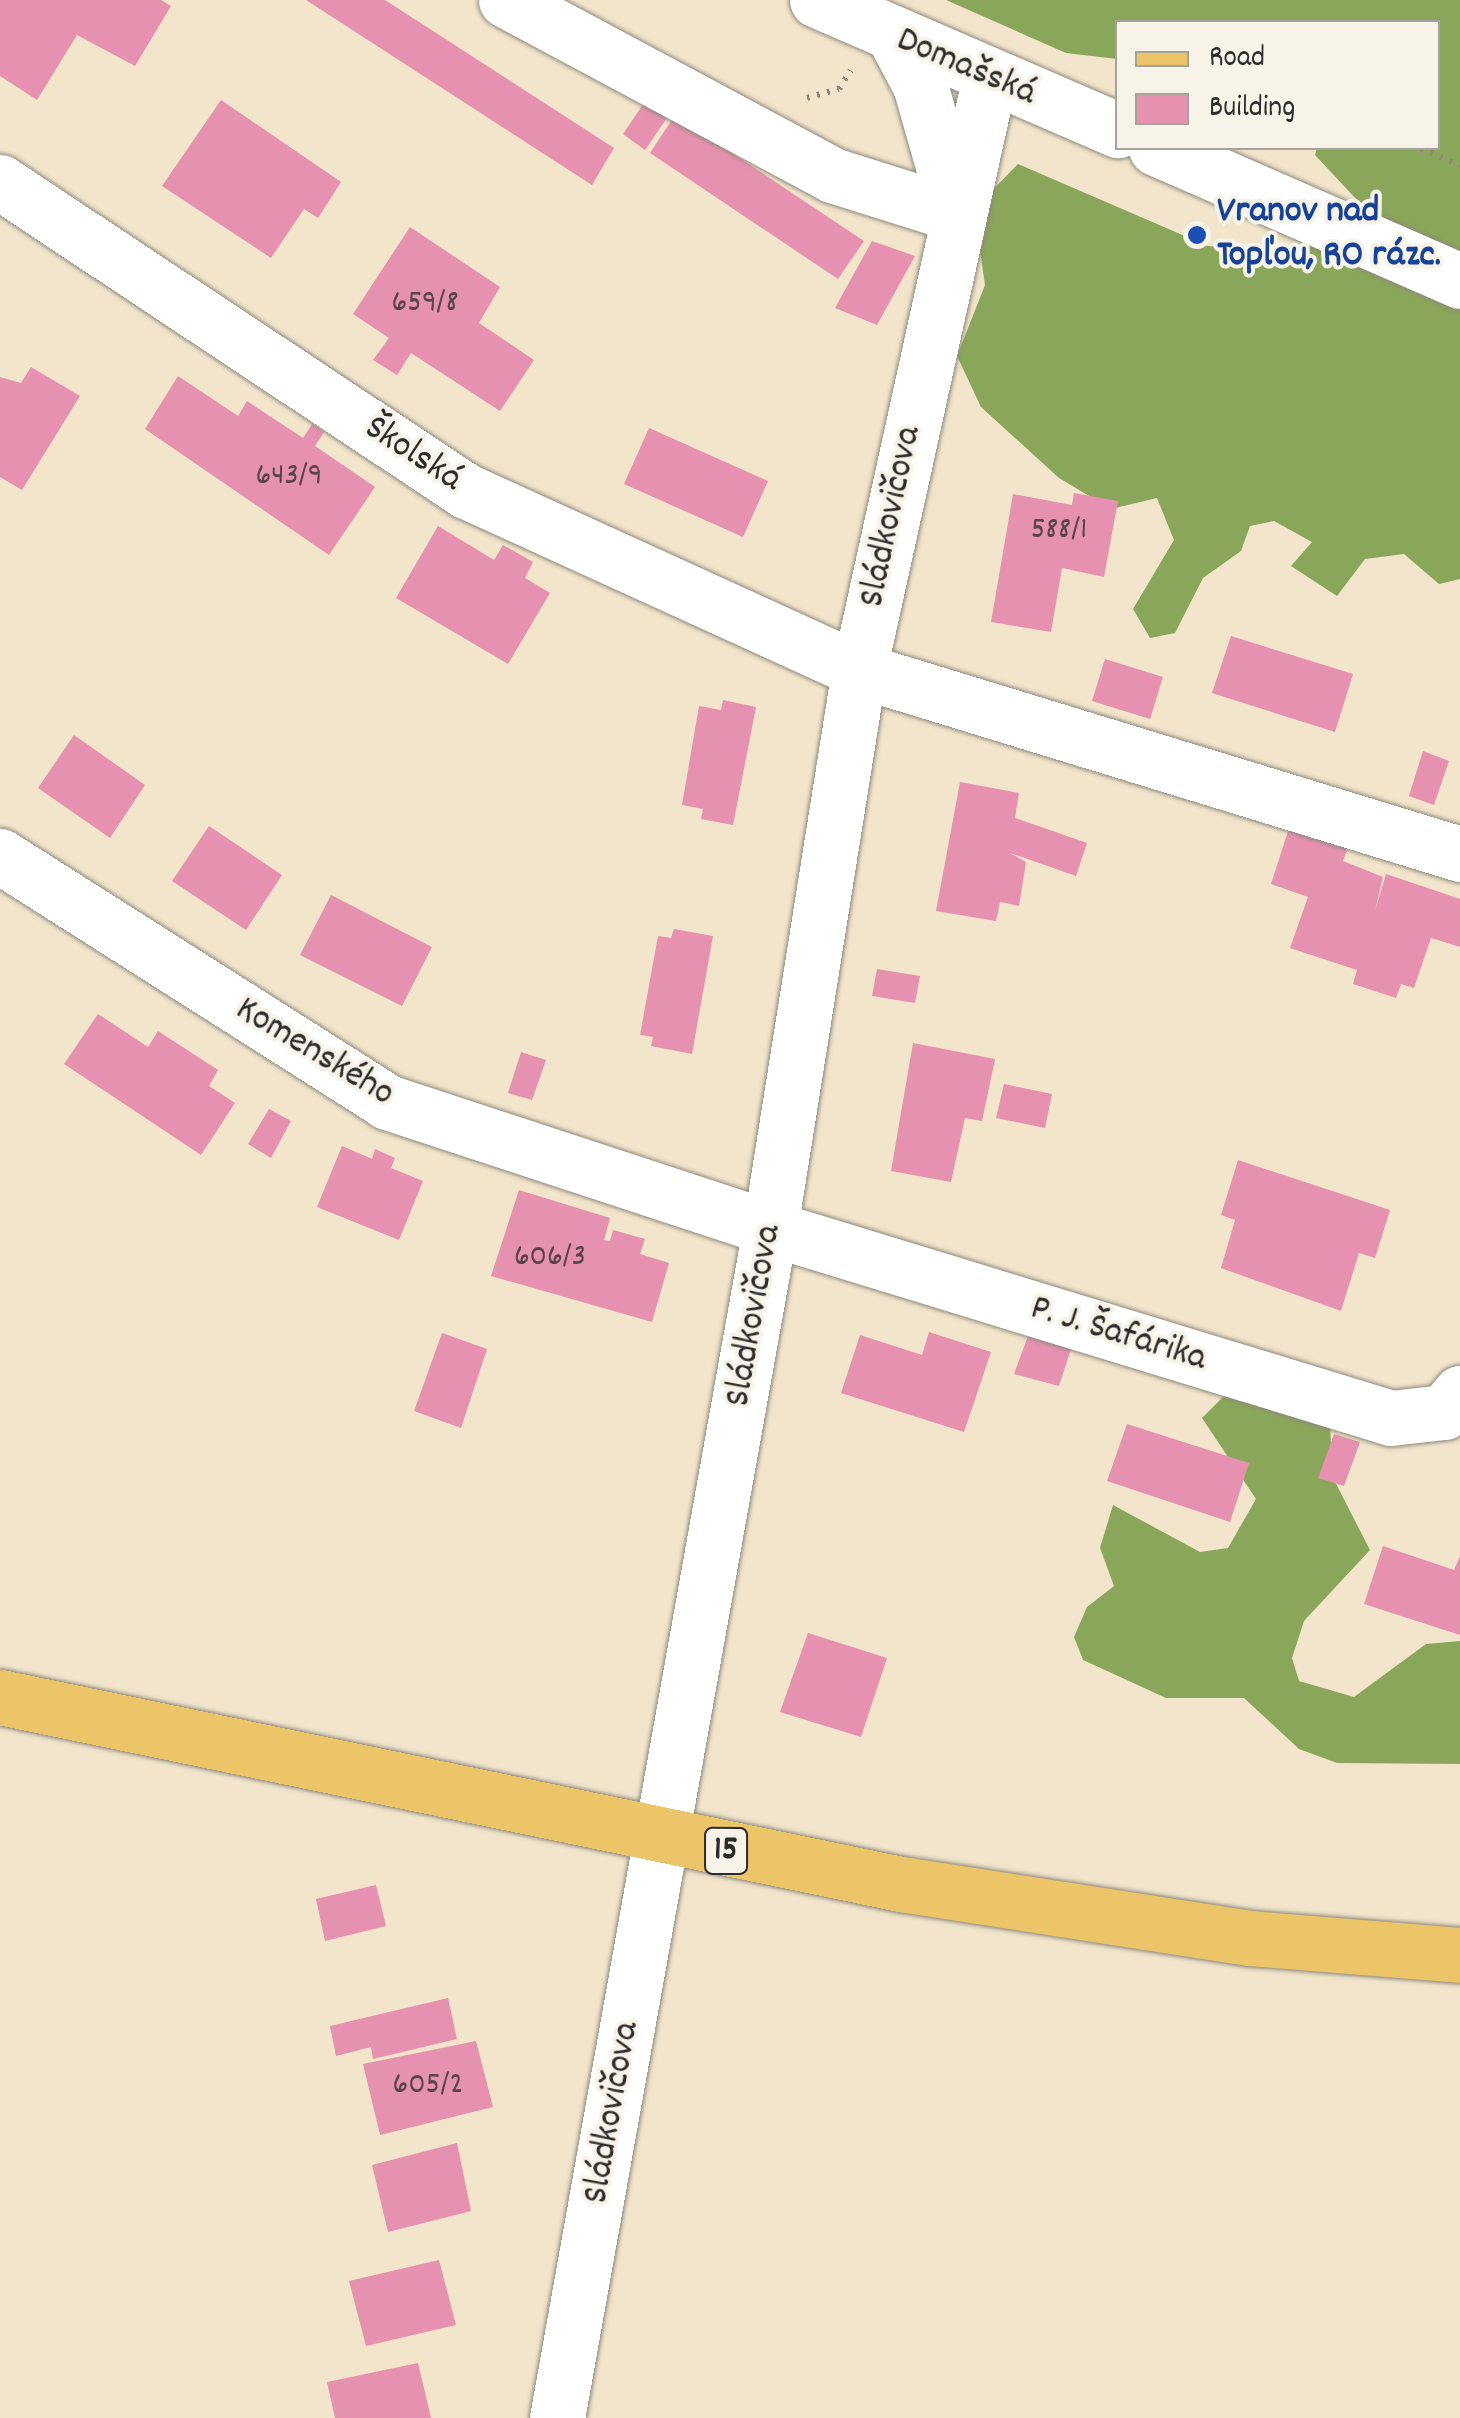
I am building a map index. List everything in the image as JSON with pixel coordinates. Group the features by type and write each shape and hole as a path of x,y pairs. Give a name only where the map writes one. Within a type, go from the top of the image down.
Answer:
{"main road":[{"name":"15","path":"0,1697 662,1839 1128,1921 1460,1955"}],"street":[{"path":"506,0 832,175 956,214"},
{"name":"Domašská","path":"817,0 874,53 989,80 1099,123"},
{"path":"874,53 926,100 956,214"},
{"name":"Sládkovičova","path":"557,2418 770,1228 859,670 956,214 989,80"},
{"path":"974,139 1035,118 1099,123"},
{"path":"1161,150 1460,282"},
{"name":"Školská","path":"0,182 466,491 859,670"},
{"path":"859,670 1460,854"},
{"name":"Komenského","path":"0,856 387,1102 770,1228"},
{"name":"P. J. Šafárika","path":"770,1228 1391,1418 1444,1412 1460,1393"}],"path":[{"path":"795,92 811,100 839,89 874,53"},
{"path":"1425,150 1460,166"}],"green space":[{"path":"946,0 1460,0 1460,579 1439,584 1404,554 1365,559 1337,596 1291,566 1312,542 1274,521 1250,526 1241,551 1203,578 1175,633 1150,638 1133,609 1174,540 1157,498 1111,509 1059,478 981,407 957,356 985,285 974,209 1018,164 1208,246 1283,253 1367,230 1357,200 1315,155 1316,150 1440,150 1440,20 1115,20 1115,59 1066,53"},
{"path":"1233,1387 1330,1419 1332,1476 1370,1550 1304,1621 1292,1658 1299,1681 1354,1697 1426,1644 1460,1641 1460,1764 1337,1763 1299,1749 1244,1698 1166,1698 1083,1660 1074,1637 1087,1607 1114,1586 1100,1548 1113,1505 1200,1552 1228,1548 1256,1499 1202,1418"}],"building":[{"path":"0,0 161,0 171,6 135,66 77,35 37,100 0,76"},
{"path":"306,0 385,0 614,148 592,185"},
{"path":"648,97 671,112 645,150 623,134"},
{"path":"221,100 341,182 318,218 304,209 271,258 162,186"},
{"path":"675,115 864,241 838,279 650,153"},
{"path":"410,227 500,287 479,323 534,360 500,411 411,353 397,375 373,360 389,338 353,314"},
{"path":"872,241 915,256 877,325 835,308"},
{"path":"31,367 80,396 22,490 0,477 0,377 21,383"},
{"path":"178,376 238,416 247,401 303,438 312,424 324,432 315,446 375,487 329,555 145,429"},
{"path":"649,428 768,481 743,537 624,484"},
{"path":"1074,493 1118,501 1104,577 1062,568 1051,632 991,622 1013,494 1072,505"},
{"path":"438,526 494,560 503,545 533,562 525,578 550,593 508,664 396,598"},
{"path":"1231,636 1353,674 1335,732 1212,693"},
{"path":"1105,659 1163,677 1150,719 1092,701"},
{"path":"723,700 756,707 733,825 701,819 703,809 682,805 699,706 721,710"},
{"path":"74,735 145,785 110,838 38,788"},
{"path":"1423,751 1449,761 1434,805 1409,796"},
{"path":"960,782 1019,793 1015,818 1087,843 1076,876 1010,853 1026,862 1019,906 1000,902 996,921 936,911"},
{"path":"209,826 282,875 246,930 172,881"},
{"path":"1289,828 1348,847 1343,861 1383,877 1375,911 1386,874 1460,899 1460,947 1431,938 1414,988 1401,984 1396,998 1353,984 1357,970 1290,948 1308,897 1271,884"},
{"path":"331,895 432,947 402,1006 300,955"},
{"path":"674,929 713,936 692,1054 651,1046 653,1037 640,1035 658,936 671,938"},
{"path":"877,969 920,976 915,1003 872,996"},
{"path":"98,1014 148,1047 158,1031 218,1070 209,1086 235,1103 201,1155 64,1064"},
{"path":"913,1043 995,1059 982,1121 965,1118 951,1182 891,1171"},
{"path":"521,1052 546,1060 532,1100 508,1093"},
{"path":"1004,1084 1052,1094 1045,1128 996,1118"},
{"path":"269,1109 291,1121 271,1158 248,1144"},
{"path":"342,1146 372,1159 375,1149 395,1158 391,1168 423,1181 399,1240 317,1207"},
{"path":"1238,1160 1390,1210 1375,1258 1359,1253 1341,1311 1221,1268 1235,1220 1221,1215"},
{"path":"519,1190 610,1218 604,1240 610,1241 613,1230 645,1239 640,1254 669,1263 652,1322 491,1276"},
{"path":"929,1332 991,1352 964,1432 841,1393 860,1335 922,1355"},
{"path":"442,1333 487,1349 461,1428 414,1411"},
{"path":"1028,1336 1071,1349 1059,1386 1014,1374"},
{"path":"1127,1424 1249,1463 1230,1522 1107,1481"},
{"path":"1334,1434 1360,1442 1344,1486 1318,1478"},
{"path":"1383,1546 1454,1570 1460,1556 1460,1635 1364,1604"},
{"path":"808,1633 887,1658 861,1737 780,1712"},
{"path":"376,1885 386,1926 325,1941 316,1899"},
{"path":"448,1998 457,2039 373,2059 371,2047 336,2056 330,2026"},
{"path":"476,2041 493,2107 380,2135 363,2064"},
{"path":"457,2143 471,2211 388,2232 372,2165"},
{"path":"439,2260 456,2325 366,2346 349,2281"},
{"path":"418,2363 431,2418 335,2418 327,2382"}],"place":[{"name":"Vranov nad Topľou, RO rázc.","path":"1197,235"}]}
